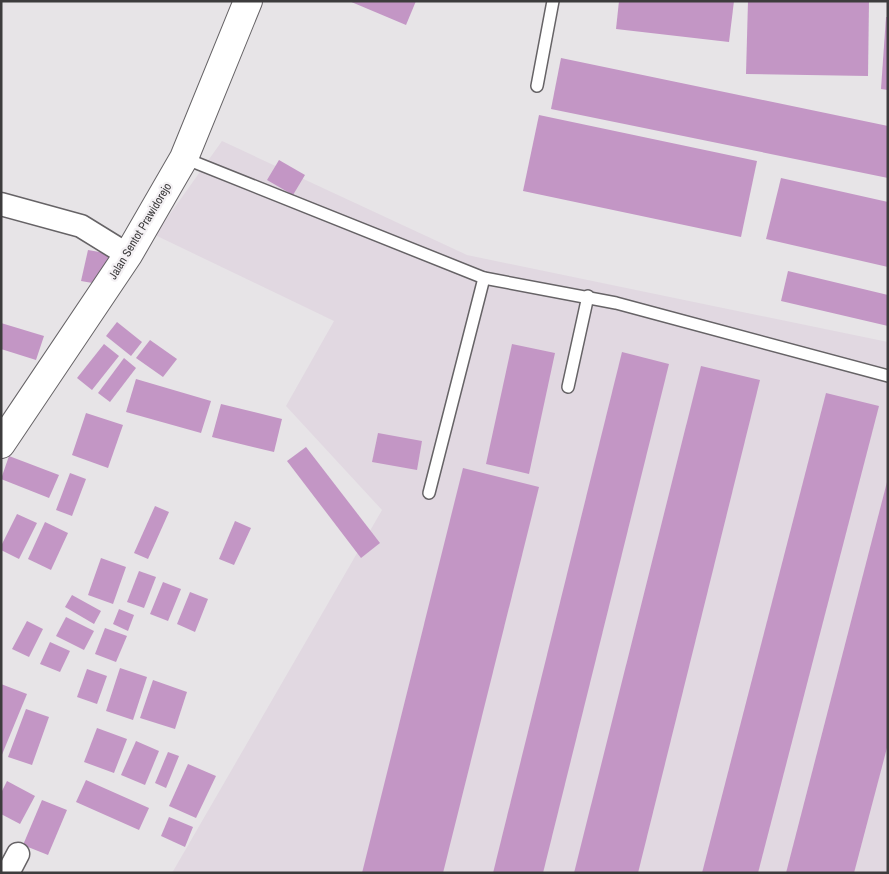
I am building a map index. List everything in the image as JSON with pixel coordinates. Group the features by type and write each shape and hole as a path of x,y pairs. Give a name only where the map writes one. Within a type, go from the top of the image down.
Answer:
{"main road":[{"name":"Jalan Sentot Prawidorejo","path":"1,444 128,254 184,158 248,1"}],"street":[{"path":"1,204 81,226 128,254"}],"lane":[{"path":"537,86 553,1"},
{"path":"184,158 484,278 588,296 888,376"},
{"path":"429,493 484,278"},
{"path":"568,387 588,296"}],"shaded area":[{"path":"222,141 467,255 888,342 888,873 172,873 382,510 286,406 334,321 155,235"}],"building":[{"path":"349,1 416,1 406,25"},
{"path":"619,1 734,1 729,42 616,29"},
{"path":"748,1 869,1 868,76 746,74"},
{"path":"886,17 888,17 888,90 881,89"},
{"path":"561,58 888,126 888,178 551,109"},
{"path":"539,115 757,161 741,237 523,191"},
{"path":"279,160 305,175 293,195 267,180"},
{"path":"781,178 888,202 888,267 766,239"},
{"path":"88,250 111,254 104,285 81,281"},
{"path":"788,271 888,295 888,326 781,301"},
{"path":"117,322 142,342 131,356 106,336"},
{"path":"1,323 44,336 36,360 1,349"},
{"path":"150,340 177,359 163,377 136,358"},
{"path":"104,344 119,356 92,390 77,378"},
{"path":"512,344 555,353 529,474 486,464"},
{"path":"622,352 669,364 543,873 493,873"},
{"path":"124,358 136,368 110,402 98,393"},
{"path":"701,366 760,380 638,873 574,873"},
{"path":"136,379 211,401 201,433 126,412"},
{"path":"826,393 879,406 758,873 702,873"},
{"path":"221,404 282,419 274,452 212,437"},
{"path":"86,413 123,425 108,468 72,455"},
{"path":"378,433 422,441 417,470 372,462"},
{"path":"306,447 380,543 361,558 287,461"},
{"path":"9,456 59,475 49,498 1,479"},
{"path":"463,468 539,487 443,873 362,873"},
{"path":"70,473 86,479 72,516 56,510"},
{"path":"887,482 888,744 854,873 786,873"},
{"path":"155,506 169,512 148,559 134,553"},
{"path":"17,514 37,523 19,559 1,550 1,546"},
{"path":"235,521 251,528 234,565 219,559"},
{"path":"45,522 68,533 51,570 28,559"},
{"path":"101,558 126,567 113,604 88,595"},
{"path":"139,571 156,577 144,608 127,602"},
{"path":"163,582 181,589 168,621 150,614"},
{"path":"190,592 208,599 195,632 177,624"},
{"path":"72,595 101,611 94,624 65,607"},
{"path":"119,609 134,615 128,631 113,624"},
{"path":"66,617 94,631 84,650 56,636"},
{"path":"27,621 43,629 29,657 12,649"},
{"path":"105,628 127,636 116,662 95,654"},
{"path":"50,642 70,651 60,672 40,664"},
{"path":"120,668 147,677 133,720 106,711"},
{"path":"87,669 107,676 97,704 77,697"},
{"path":"153,680 187,692 175,729 140,718"},
{"path":"1,684 27,694 1,757"},
{"path":"26,709 49,717 32,765 8,757"},
{"path":"97,728 127,739 114,773 84,762"},
{"path":"136,741 159,751 145,785 121,775"},
{"path":"168,752 179,756 166,788 155,783"},
{"path":"188,764 216,776 196,818 169,806"},
{"path":"86,780 149,808 139,830 76,802"},
{"path":"7,781 35,796 20,824 1,814 1,793"},
{"path":"42,800 67,810 48,855 23,845"},
{"path":"169,817 193,827 185,847 161,836"}]}
